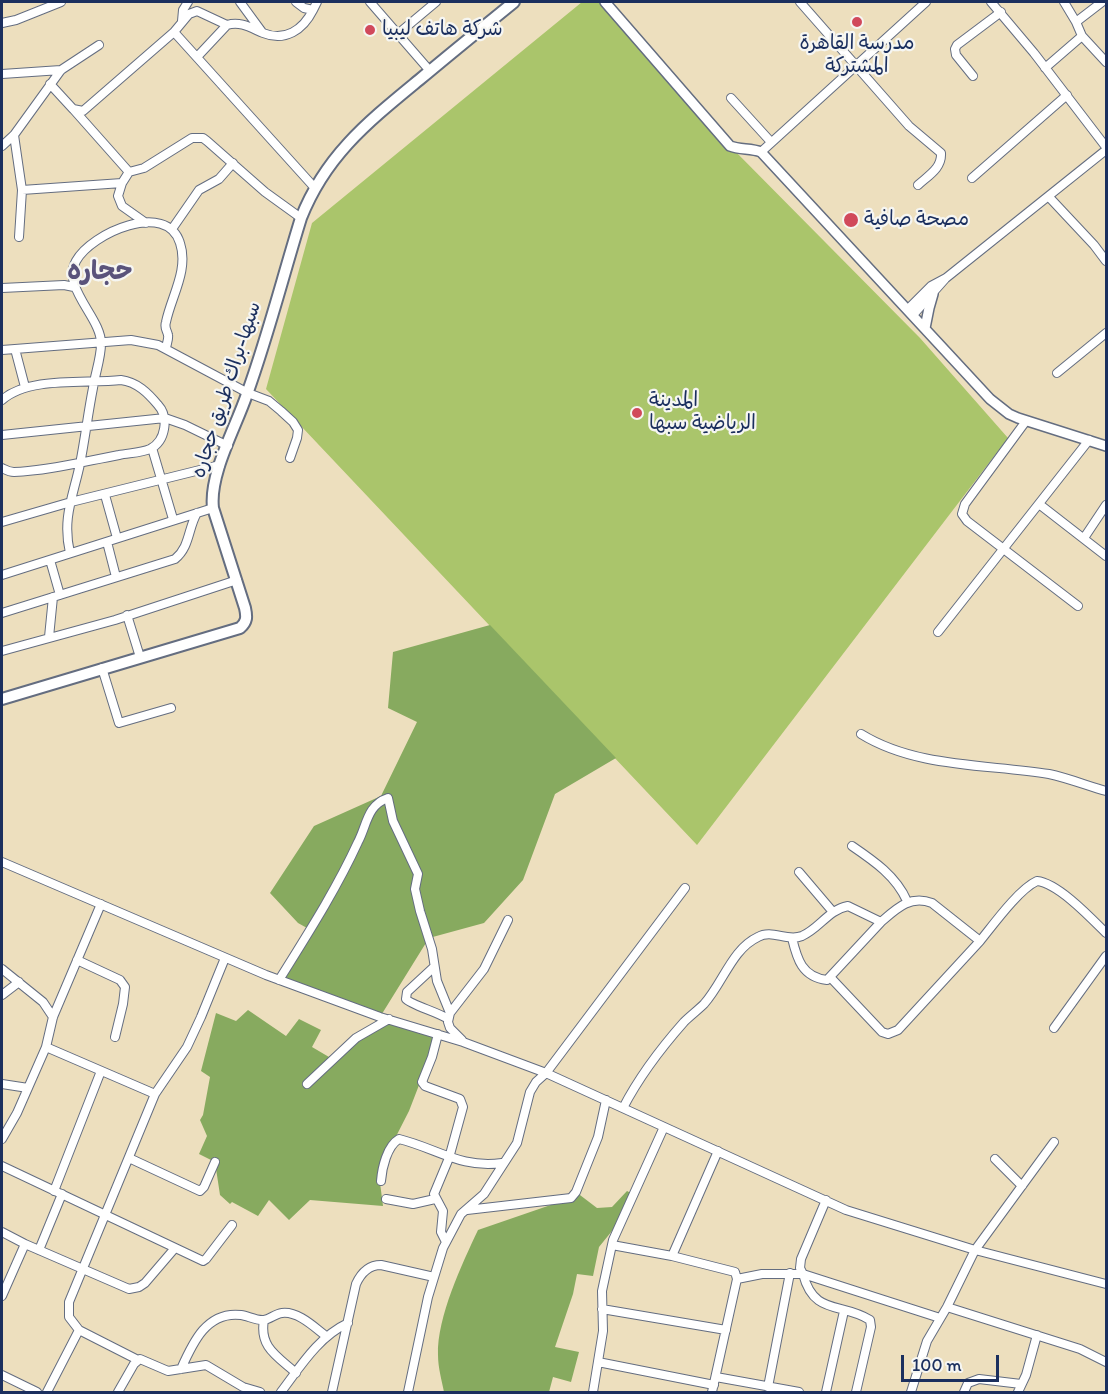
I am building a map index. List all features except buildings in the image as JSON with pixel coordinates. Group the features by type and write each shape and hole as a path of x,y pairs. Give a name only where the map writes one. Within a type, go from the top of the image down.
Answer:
{"main road":[{"name":"سبها-براك طريق حجاره","path":"2,699 240,628 247,618 213,508 212,492 248,393 301,218 314,187 338,152 376,116 514,2"}],"street":[{"path":"2,23 16,20 61,2"},
{"path":"182,21 183,10 188,2"},
{"path":"240,2 263,33"},
{"path":"296,2 304,8 313,10"},
{"path":"197,57 227,25 234,23 276,36 292,34 302,27 317,2"},
{"path":"370,2 430,71"},
{"path":"399,33 436,2"},
{"path":"605,2 730,146 761,152 990,399 1009,414 1026,421 1107,446"},
{"path":"800,2 909,126 941,153 941,162 937,169 918,185"},
{"path":"761,152 926,2"},
{"path":"910,312 931,286 946,278 1107,149 992,2"},
{"path":"1064,2 1082,36 1107,62"},
{"path":"1076,22 1102,2"},
{"path":"73,109 79,111 87,109 174,32 189,14 197,11 227,25"},
{"path":"973,76 956,55 955,49 957,45 1001,12"},
{"path":"174,32 314,187"},
{"path":"1045,68 1082,36"},
{"path":"2,146 14,135 61,70 99,45"},
{"path":"2,74 61,70"},
{"path":"50,84 129,172"},
{"path":"972,178 1066,95"},
{"path":"731,98 771,142"},
{"path":"14,135 21,190 19,237"},
{"path":"146,223 125,209 120,202 118,192 122,183 129,172 144,168 184,142 196,138 207,141 265,192 301,218"},
{"path":"172,229 199,190 219,179 233,163"},
{"path":"21,190 122,183"},
{"path":"1049,197 1107,261"},
{"path":"70,553 66,529 68,510 80,462 102,342 81,296 74,287 72,274 75,261 97,239 114,231 146,223 159,223 172,229 180,242 182,261 165,326 168,337 166,348"},
{"path":"910,312 933,294 946,278"},
{"path":"2,288 64,285 74,287"},
{"path":"925,328 933,294"},
{"path":"1057,373 1107,333"},
{"path":"2,350 142,341 166,348 248,393 269,401 293,422 298,430 290,458"},
{"path":"15,349 25,387"},
{"path":"2,399 25,387 121,380 133,383 157,403 165,418 162,434 152,448 15,472 2,468"},
{"path":"2,435 165,418 228,446"},
{"path":"1026,421 962,511 963,517 1078,606"},
{"path":"938,632 1089,440"},
{"path":"152,448 173,519"},
{"path":"2,522 71,502 220,465"},
{"path":"105,495 117,538"},
{"path":"1039,504 1107,556"},
{"path":"1084,538 1107,505"},
{"path":"2,575 213,508"},
{"path":"2,613 177,558 186,545 192,521 197,513"},
{"path":"107,542 116,577"},
{"path":"49,637 57,596 50,560"},
{"path":"2,651 237,580"},
{"path":"127,615 140,657"},
{"path":"102,668 119,723 171,708"},
{"path":"861,734 888,747 936,760 1053,775 1107,791"},
{"path":"279,980 344,872 360,839 367,817 378,801 388,798 393,821 418,874 415,889 452,1030 464,1041"},
{"path":"852,846 893,878 902,889 907,901"},
{"path":"2,862 279,980 389,1019 464,1041 546,1073 846,1210 975,1250 1107,1284"},
{"path":"799,872 832,912"},
{"path":"831,978 882,1032 892,1033 898,1030 1030,884 1037,881 1045,883 1060,892 1107,933"},
{"path":"408,1392 434,1277 446,1242 459,1216 483,1194 520,1136 532,1089 685,888"},
{"path":"792,938 801,965 821,980 827,981 881,922 907,901 923,900 932,903 980,941"},
{"path":"2,1139 46,1047 53,1017 101,904"},
{"path":"623,1108 647,1068 686,1021 704,1004 745,946 762,935 792,938 805,935 832,912 848,906 881,922"},
{"path":"449,1016 484,969 508,920"},
{"path":"1054,1028 1107,956"},
{"path":"225,958 187,1047 155,1094 68,1307 71,1321 79,1330 138,1360 145,1360 162,1370 206,1365 243,1387 260,1392"},
{"path":"77,960 123,983 125,991 115,1037"},
{"path":"434,967 407,992 406,999 410,1004 449,1016"},
{"path":"2,969 43,1002 53,1017"},
{"path":"2,995 18,982"},
{"path":"307,1084 356,1038 389,1019"},
{"path":"438,1034 422,1082 425,1086 460,1099 463,1104 449,1158 435,1191 435,1199 443,1211 441,1232 446,1242"},
{"path":"46,1047 155,1094"},
{"path":"39,1251 101,1071"},
{"path":"2,1084 28,1088"},
{"path":"466,1210 571,1198 576,1192 598,1137 606,1100"},
{"path":"593,1392 603,1331 602,1291 612,1245 616,1231 664,1126"},
{"path":"381,1181 384,1165 394,1143 399,1139 449,1158 474,1164 502,1163"},
{"path":"911,1392 927,1341 947,1307 975,1250 1054,1142"},
{"path":"672,1256 718,1151"},
{"path":"129,1158 200,1191 215,1162"},
{"path":"996,1159 1022,1186"},
{"path":"2,1166 205,1260 232,1225"},
{"path":"386,1199 410,1204 435,1199"},
{"path":"826,1200 801,1259 800,1268 807,1290 818,1300 844,1311 858,1313 870,1320 871,1327 856,1392"},
{"path":"2,1232 39,1251 124,1288 136,1288 145,1283 175,1248"},
{"path":"2,1296 25,1244"},
{"path":"612,1245 672,1256 735,1272 737,1279 714,1385"},
{"path":"332,1392 357,1281 363,1273 373,1265 381,1265 434,1277"},
{"path":"768,1387 790,1273"},
{"path":"737,1279 762,1274 803,1274 940,1318"},
{"path":"947,1307 1080,1348 1107,1362"},
{"path":"602,1309 726,1329"},
{"path":"826,1392 844,1311"},
{"path":"181,1369 196,1339 217,1318 242,1315 264,1320 278,1313 294,1314 327,1335"},
{"path":"264,1320 262,1334 265,1344 296,1373"},
{"path":"282,1392 327,1335 348,1323"},
{"path":"47,1392 79,1330"},
{"path":"964,1392 968,1383 979,1379 1019,1388 1026,1375 1037,1335"},
{"path":"118,1392 138,1360"},
{"path":"598,1362 714,1385 768,1387 799,1392"},
{"path":"2,1375 37,1392"}],"green space":[{"name":"المدينة الرياضية سبها","path":"582,2 600,2 732,148 920,338 1008,438 697,845 266,389 312,223"},
{"path":"490,625 616,758 555,794 523,880 484,923 429,938 380,1017 276,979 307,928 298,923 270,893 314,826 381,796 417,722 388,708 393,652"},
{"path":"248,1010 286,1036 299,1019 321,1030 312,1047 329,1057 389,1019 438,1036 409,1111 384,1160 379,1175 383,1206 310,1200 289,1220 269,1200 258,1216 232,1202 230,1204 220,1195 215,1162 199,1154 207,1136 200,1120 210,1077 201,1071 216,1013 236,1021"},
{"path":"627,1191 633,1194 620,1221 599,1247 593,1276 577,1274 573,1294 555,1347 579,1352 571,1382 553,1377 549,1392 444,1392 438,1355 442,1324 452,1291 478,1230 571,1198 576,1192 597,1208 612,1207"}],"place":[{"name":"مدرسة القاهرة المشتركة","path":"857,22"},
{"name":"شركة هاتف ليبيا","path":"370,30"},
{"name":"مصحة صافية","path":"851,220"},
{"name":"المدينة الرياضية سبها","path":"637,413"}],"district":[{"name":"حجاره","path":"100,272"}]}
